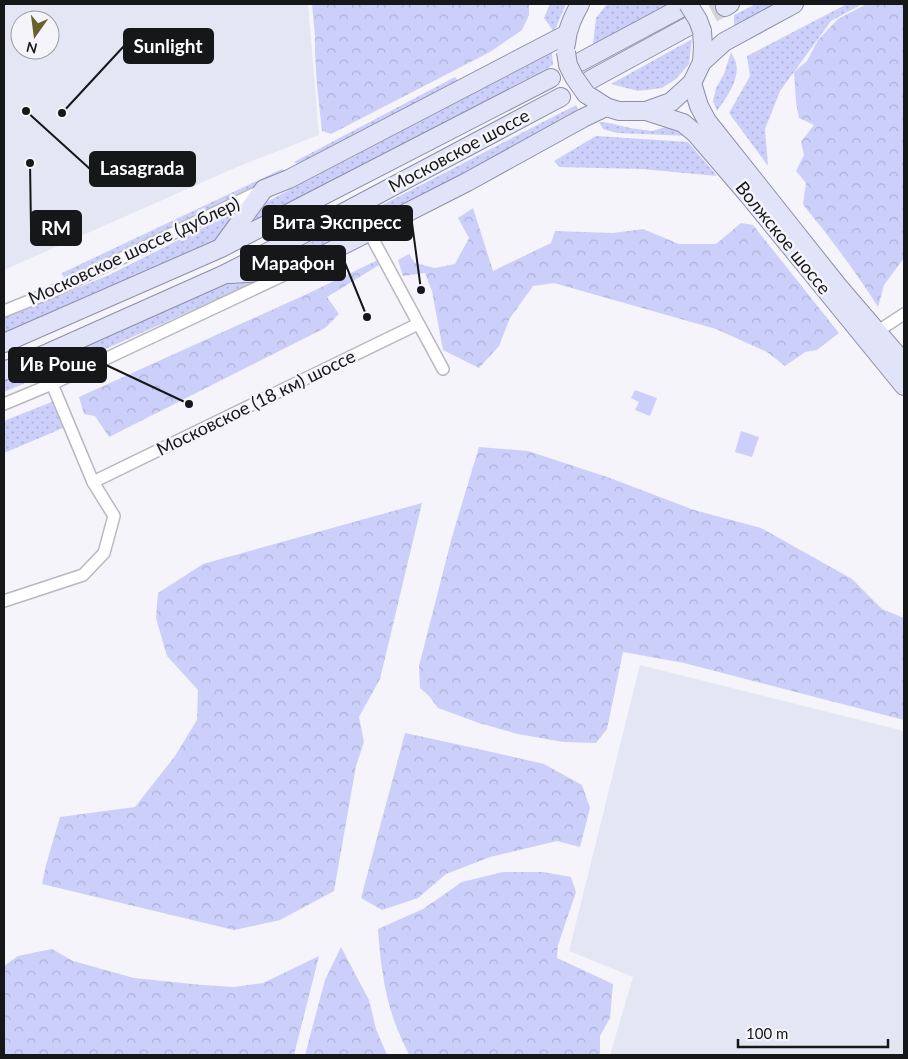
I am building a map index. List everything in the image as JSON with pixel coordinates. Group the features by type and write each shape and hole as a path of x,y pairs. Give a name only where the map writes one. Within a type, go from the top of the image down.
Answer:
{"main road":[{"path":"573,57 567,34 580,4"},
{"path":"702,62 724,42 794,4"},
{"path":"683,7 698,20 696,29 704,46 702,62 692,83 671,102 646,112 606,107 588,87 574,77 568,65 573,57 683,7"},
{"path":"588,87 696,29"},
{"path":"222,248 264,189 289,179 567,34"},
{"name":"Московское шоссе","path":"4,344 222,248 551,78"},
{"name":"Волжское шоссе","path":"692,83 699,106 707,121 838,286 904,363"},
{"name":"Московское шоссе","path":"4,371 222,275 561,97"},
{"path":"222,275 294,270 467,182 582,118 606,107"},
{"name":"Волжское шоссе","path":"646,112 683,123 692,129 904,386"}],"street":[{"name":"Московское шоссе (дублер)","path":"4,311 54,291 264,189"},
{"path":"369,232 443,370"},
{"path":"4,404 52,384 294,270"},
{"path":"878,331 904,314"},
{"name":"Московское (18 км) шоссе","path":"94,482 418,324"},
{"path":"4,602 84,575 104,553 114,516 94,482 52,384"}],"shaded area":[{"path":"4,4 308,4 319,135 237,167 4,270"},
{"path":"640,665 904,731 904,1055 610,1055 633,977 569,951"}],"green space":[{"path":"312,4 529,4 529,15 522,30 490,52 331,134 322,131"},
{"path":"550,4 566,4 554,32 544,18"},
{"path":"607,4 673,4 593,44 596,18"},
{"path":"756,4 779,4 734,27 734,15"},
{"path":"847,4 862,4 831,21 780,91 765,129 768,166 729,113 750,76 747,56"},
{"path":"867,4 904,4 904,258 884,285 878,307 844,257 803,204 806,183 796,171 804,155 801,142 814,125 799,118 794,72 807,61 818,40 838,19"},
{"path":"692,39 689,64 676,79 662,88 638,91 611,84"},
{"path":"731,52 736,63 736,76 717,111 713,101 716,88 724,74"},
{"path":"552,53 553,65 239,229 253,209"},
{"path":"455,77 460,83 299,165 294,162"},
{"path":"576,105 580,114 291,264 264,266"},
{"path":"599,122 652,131 666,127 689,127 691,136 617,133 603,129"},
{"path":"596,136 688,142 717,176 642,169 559,167 554,161"},
{"path":"282,169 286,172 64,278 62,273"},
{"path":"248,205 220,238 110,289 4,334 4,318 109,275"},
{"path":"473,208 493,271 551,243 555,231 613,233 643,229 679,244 716,244 741,223 753,225 839,333 817,350 805,352 785,366 767,352 716,329 554,283 533,286 510,318 499,346 479,368 443,350 432,291 425,273 403,276 398,260 409,254 415,263 435,268 455,264 469,238 458,218"},
{"path":"382,258 384,262 327,297 339,314 325,328 109,437 95,416 84,414 79,397"},
{"path":"279,275 224,296 4,392 4,377 234,279"},
{"path":"635,390 657,398 650,416 635,410 639,402 631,398"},
{"path":"59,399 70,425 4,453 4,421"},
{"path":"741,431 759,437 752,457 735,452"},
{"path":"479,447 528,451 610,478 694,510 761,528 852,579 882,609 904,618 904,720 684,663 623,652 607,729 596,743 563,742 518,734 479,723 438,708 420,688 419,666 452,537"},
{"path":"422,503 380,679 359,717 364,742 356,766 334,891 280,920 234,930 42,884 60,817 135,807 175,756 197,720 198,690 167,656 156,618 158,593 203,564"},
{"path":"405,733 544,764 582,785 590,808 580,847 557,841 490,857 446,874 418,898 382,910 361,898"},
{"path":"503,872 543,872 571,877 576,892 558,945 557,958 613,984 610,1018 600,1036 600,1055 409,1055 391,1012 385,988 378,929 423,909 462,882"},
{"path":"341,947 369,1000 376,1029 387,1055 305,1055 325,980"},
{"path":"52,949 73,961 134,978 234,987 263,983 319,956 294,1055 4,1055 4,966 18,956"}],"tunnel":[{"path":"689,26 725,7"}],"place":[{"name":"Lasagrada","path":"26,111"},
{"name":"Sunlight","path":"62,113"},
{"name":"RM","path":"30,163"},
{"name":"Вита Экспресс","path":"421,290"},
{"name":"Марафон","path":"367,317"},
{"name":"Ив Роше","path":"189,404"}]}
